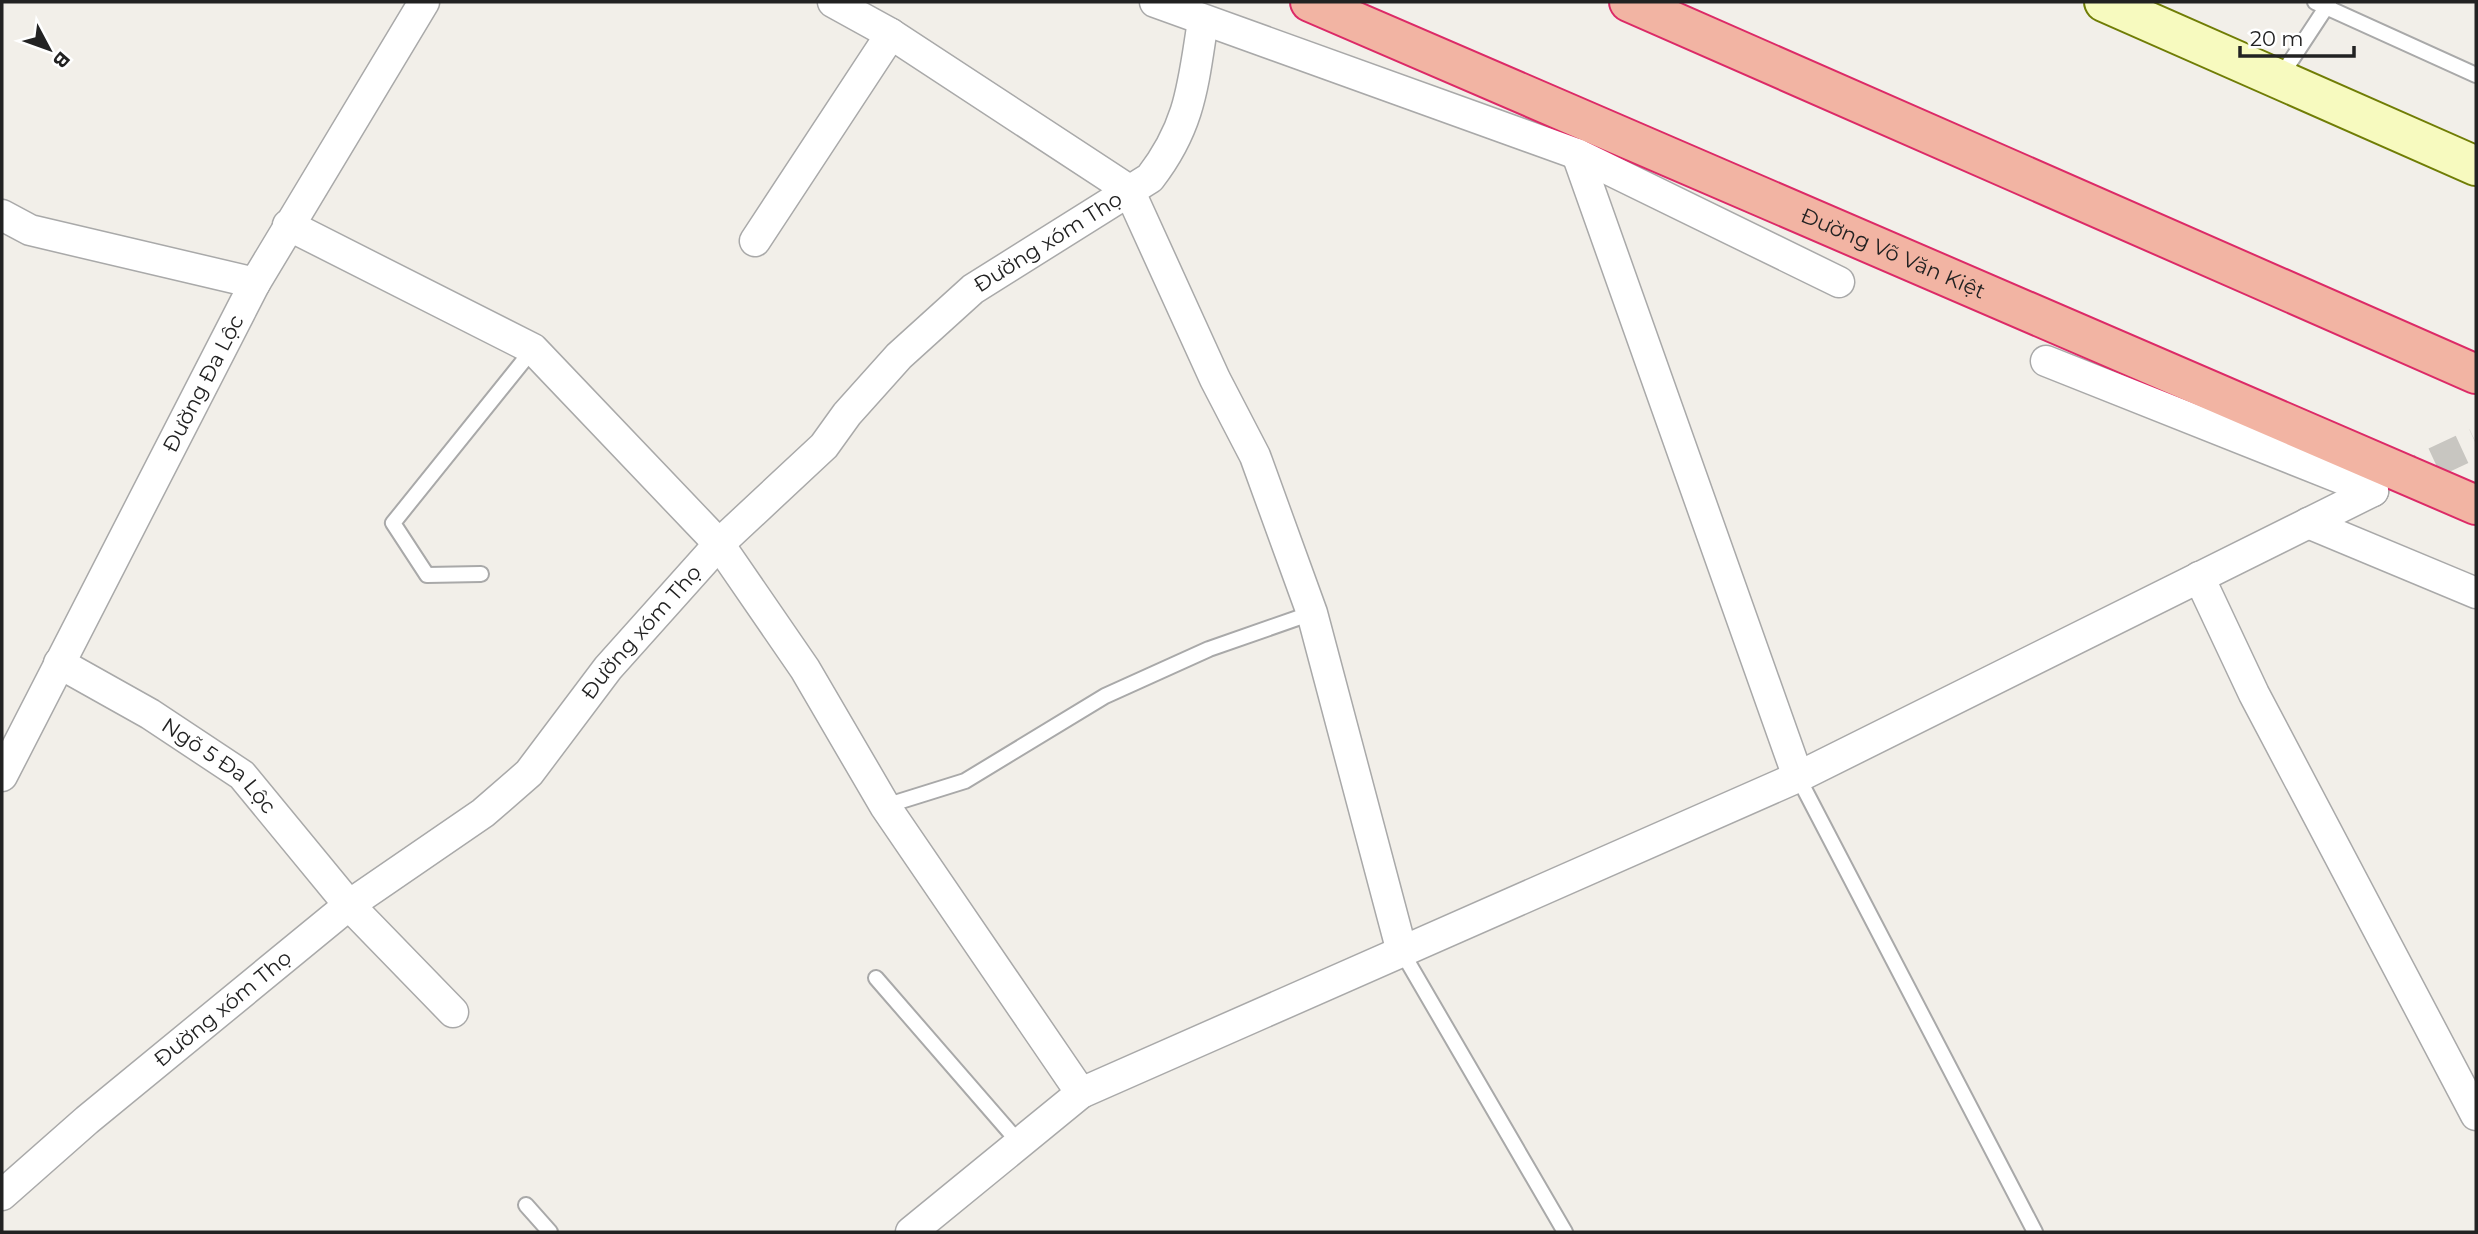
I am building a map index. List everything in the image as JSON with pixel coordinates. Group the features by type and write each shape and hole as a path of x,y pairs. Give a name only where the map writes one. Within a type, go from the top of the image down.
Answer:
{"highway":[{"name":"Đường Võ Văn Kiệt","path":"1310,2 2476,505"},
{"path":"1629,2 2476,374"}],"main road":[{"path":"2104,2 2476,166"}],"street":[{"name":"Đường Đa Lộc","path":"2,776 255,283 424,2"},
{"path":"833,2 891,34 1129,190 1215,379 1255,456 1312,613 1402,952"},
{"path":"1155,2 1577,154 1839,282"},
{"name":"Đường xóm Thọ","path":"2,1195 87,1121 349,905 483,813 529,773 608,668 719,544 824,446 847,414 899,356 972,289 1150,178 1168,154 1189,109 1203,21"},
{"path":"755,241 891,34"},
{"path":"1577,154 1798,777"},
{"path":"2,215 30,230 255,283"},
{"path":"288,225 533,349 719,544 805,669 885,806 1081,1093"},
{"path":"911,1232 1021,1145 1081,1093 1798,777 2373,491 2046,361"},
{"path":"2308,523 2476,593"},
{"path":"2199,577 2254,694 2476,1115"},
{"name":"Ngõ 5 Đa Lộc","path":"59,663 150,714 242,775 349,905 453,1012"}],"lane":[{"path":"2279,79 2323,4 2476,75"},
{"path":"481,575 427,575 393,523 533,349"},
{"path":"885,806 965,781 1105,696 1209,649 1312,613"},
{"path":"1798,777 2035,1232"},
{"path":"1402,952 1565,1232"},
{"path":"876,978 1021,1145"},
{"path":"526,1205 550,1232"}],"tunnel":[{"path":"2394,481 2476,443"}]}
